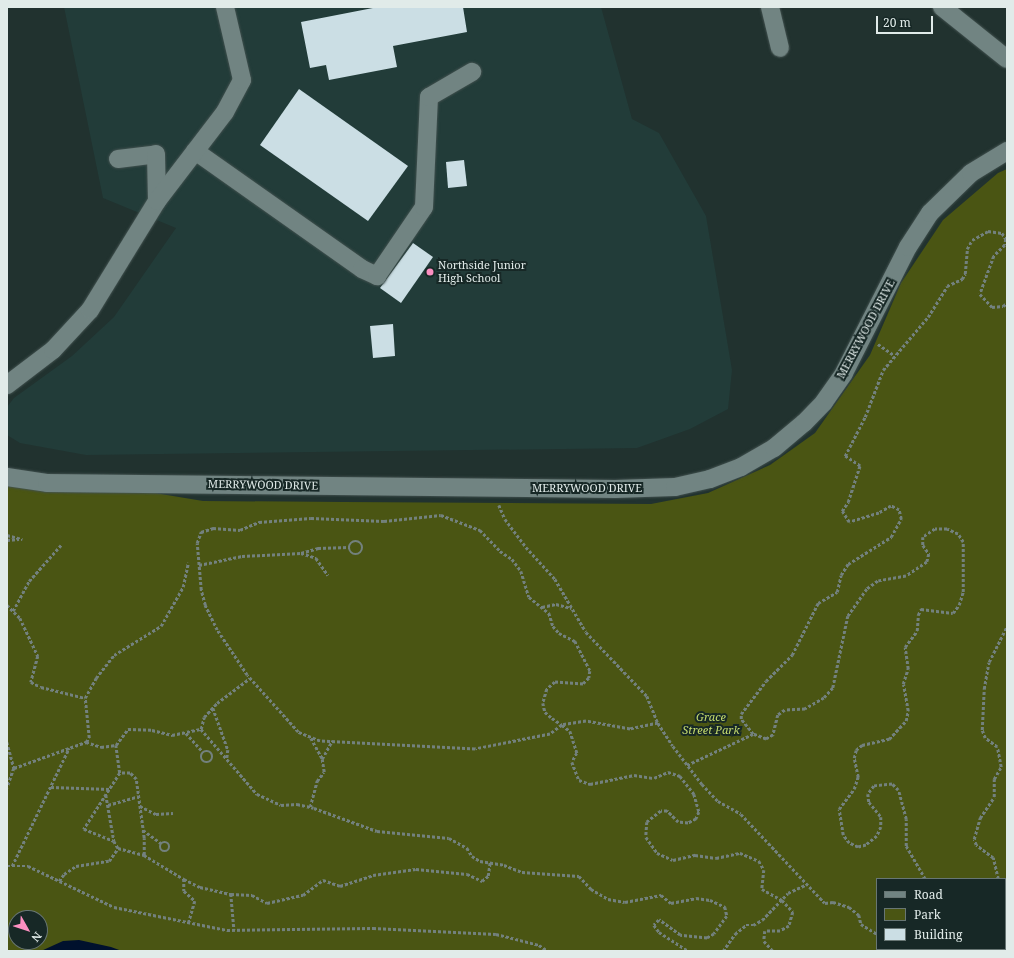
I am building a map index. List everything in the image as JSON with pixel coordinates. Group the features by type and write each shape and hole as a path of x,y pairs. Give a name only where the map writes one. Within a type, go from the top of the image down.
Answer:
{"street":[{"path":"7,385 53,350 90,310 157,201 225,112 242,80 225,7"},
{"path":"770,7 780,48"},
{"path":"942,7 1007,59"},
{"path":"195,150 362,268 378,276 424,207 428,97 472,72"},
{"name":"MERRYWOOD DRIVE","path":"7,477 47,482 616,489 675,486 722,475 741,467 774,448 804,423 824,402 844,373 908,247 930,213 972,173 1007,151"},
{"path":"118,158 156,154 157,201"}],"path":[{"path":"924,878 906,846 906,819 898,790 892,784 874,786 868,794 869,802 881,816 881,827 877,836 866,845 858,847 849,843 843,835 839,809 854,789 858,777 854,758 856,750 862,745 889,739 906,721 908,711 903,684 908,669 905,647 918,632 918,615 922,608 953,613 959,605 963,592 963,542 958,534 947,529 935,530 923,537 923,545 929,554 927,562 906,576 878,581 867,589 848,616 833,688 824,698 805,709 781,712 778,715 773,734 766,739 753,734 741,720 744,708 751,702 766,681 792,654 818,603 837,592 841,575 848,564 891,537 901,519 899,510 891,506 879,513 849,522 842,510 848,502 860,466 845,456 866,417 883,370 928,318 947,286 962,279 965,274 967,249 972,240 988,231 1002,233 1006,239 1005,245 994,256 980,294 985,302 992,307 1003,306 1007,303"},
{"path":"495,488 505,519 555,579 586,632 647,696 658,722 687,765 718,801 741,814 825,903 833,902 849,908 859,915 861,924 876,933"},
{"path":"658,722 630,729 586,721 562,725 550,734 475,749 320,741 298,732 250,678 217,630 205,605 197,543 202,532 213,528 240,530 259,522 310,518 384,521 441,515 480,530 500,551 512,559 521,571 529,597 549,613 553,626 559,633 575,641 580,648 590,670 589,678 582,684 554,682 547,689 544,703 545,712 562,725 570,731 577,753 572,762 579,780 590,784 634,775 654,778 668,772 680,776 694,794 699,812 696,819 688,823 678,822 667,811 661,811 647,822 646,837 657,854 673,860 695,855 716,858 740,853 759,861 764,870 762,889 782,900 793,912 792,921 789,926 780,931 766,931 764,942 773,951"},
{"path":"7,535 22,539 7,540"},
{"path":"357,540 361,542 363,549 356,555 350,552 349,547 351,543 357,540"},
{"path":"13,611 29,581 61,545"},
{"path":"199,565 242,556 301,553 318,548 349,547"},
{"path":"301,553 316,558 328,575"},
{"path":"86,742 89,738 85,698 96,678 114,655 161,626 183,587 188,563"},
{"path":"542,607 556,604 572,608"},
{"path":"7,605 20,618 38,656 31,682 41,688 85,698"},
{"path":"998,878 993,858 976,845 974,839 980,818 994,797 994,779 1001,767 997,747 985,738 982,730 984,689 989,662 1007,626"},
{"path":"200,729 204,717 213,707 250,678"},
{"path":"213,707 228,750 227,759"},
{"path":"114,841 84,829 120,773 116,745 128,729 152,730 172,735 200,729"},
{"path":"200,729 227,759 238,775 257,794 281,805 297,804 310,807 377,831 398,835 449,838 467,848 472,856 480,861 490,862 522,872 579,876 591,889 608,899 625,902 660,895 672,903 696,898 710,900 725,907 727,916 714,934 707,938 680,935 659,920 654,925 658,932 688,951"},
{"path":"186,733 203,752 212,754 211,761 202,761 203,752"},
{"path":"687,765 753,734"},
{"path":"310,737 322,759 324,772 317,781 310,807"},
{"path":"7,742 14,768 7,788"},
{"path":"14,768 86,742 101,747 116,745"},
{"path":"322,759 332,742"},
{"path":"12,866 70,748"},
{"path":"120,773 130,773 136,779 139,796 144,856"},
{"path":"50,787 110,789"},
{"path":"106,794 114,841 118,848 144,856 200,887 231,894 252,895 268,903 303,895 323,880 340,886 373,875 416,868 468,874 482,881 488,876 490,862"},
{"path":"108,805 139,796"},
{"path":"140,806 156,814 173,813"},
{"path":"142,830 161,843 169,843 169,850 162,851 161,843"},
{"path":"59,881 64,874 76,866 109,861 118,848"},
{"path":"7,866 28,866 114,907 234,930 373,928 496,934 539,944 548,951"},
{"path":"184,879 184,891 195,901 189,922"},
{"path":"723,951 735,934 746,925 753,925 762,920 788,893 806,884"},
{"path":"231,894 234,930"}],"shaded area":[{"name":"Northside Junior High School","path":"64,7 601,7 632,119 659,133 706,216 732,370 728,409 690,429 637,448 86,455 20,443 7,435 7,407 14,398 72,356 114,317 176,228 103,198"}],"green space":[{"name":"Grace Street Park","path":"1007,169 1007,951 7,951 7,486 45,490 155,493 203,501 651,504 708,493 770,465 815,433 870,355 901,283 943,220 998,173"}],"water":[{"path":"79,940 122,951 41,951 48,950 48,948 63,941"}],"building":[{"path":"378,7 463,7 467,32 393,46 397,67 329,80 326,65 310,68 301,22"},
{"path":"299,89 408,166 368,221 260,145"},
{"path":"464,160 467,186 448,188 446,162"},
{"path":"413,243 433,257 401,303 380,288"},
{"path":"393,324 395,356 373,358 370,326"}],"place":[{"name":"Northside Junior High School","path":"430,272"}]}
